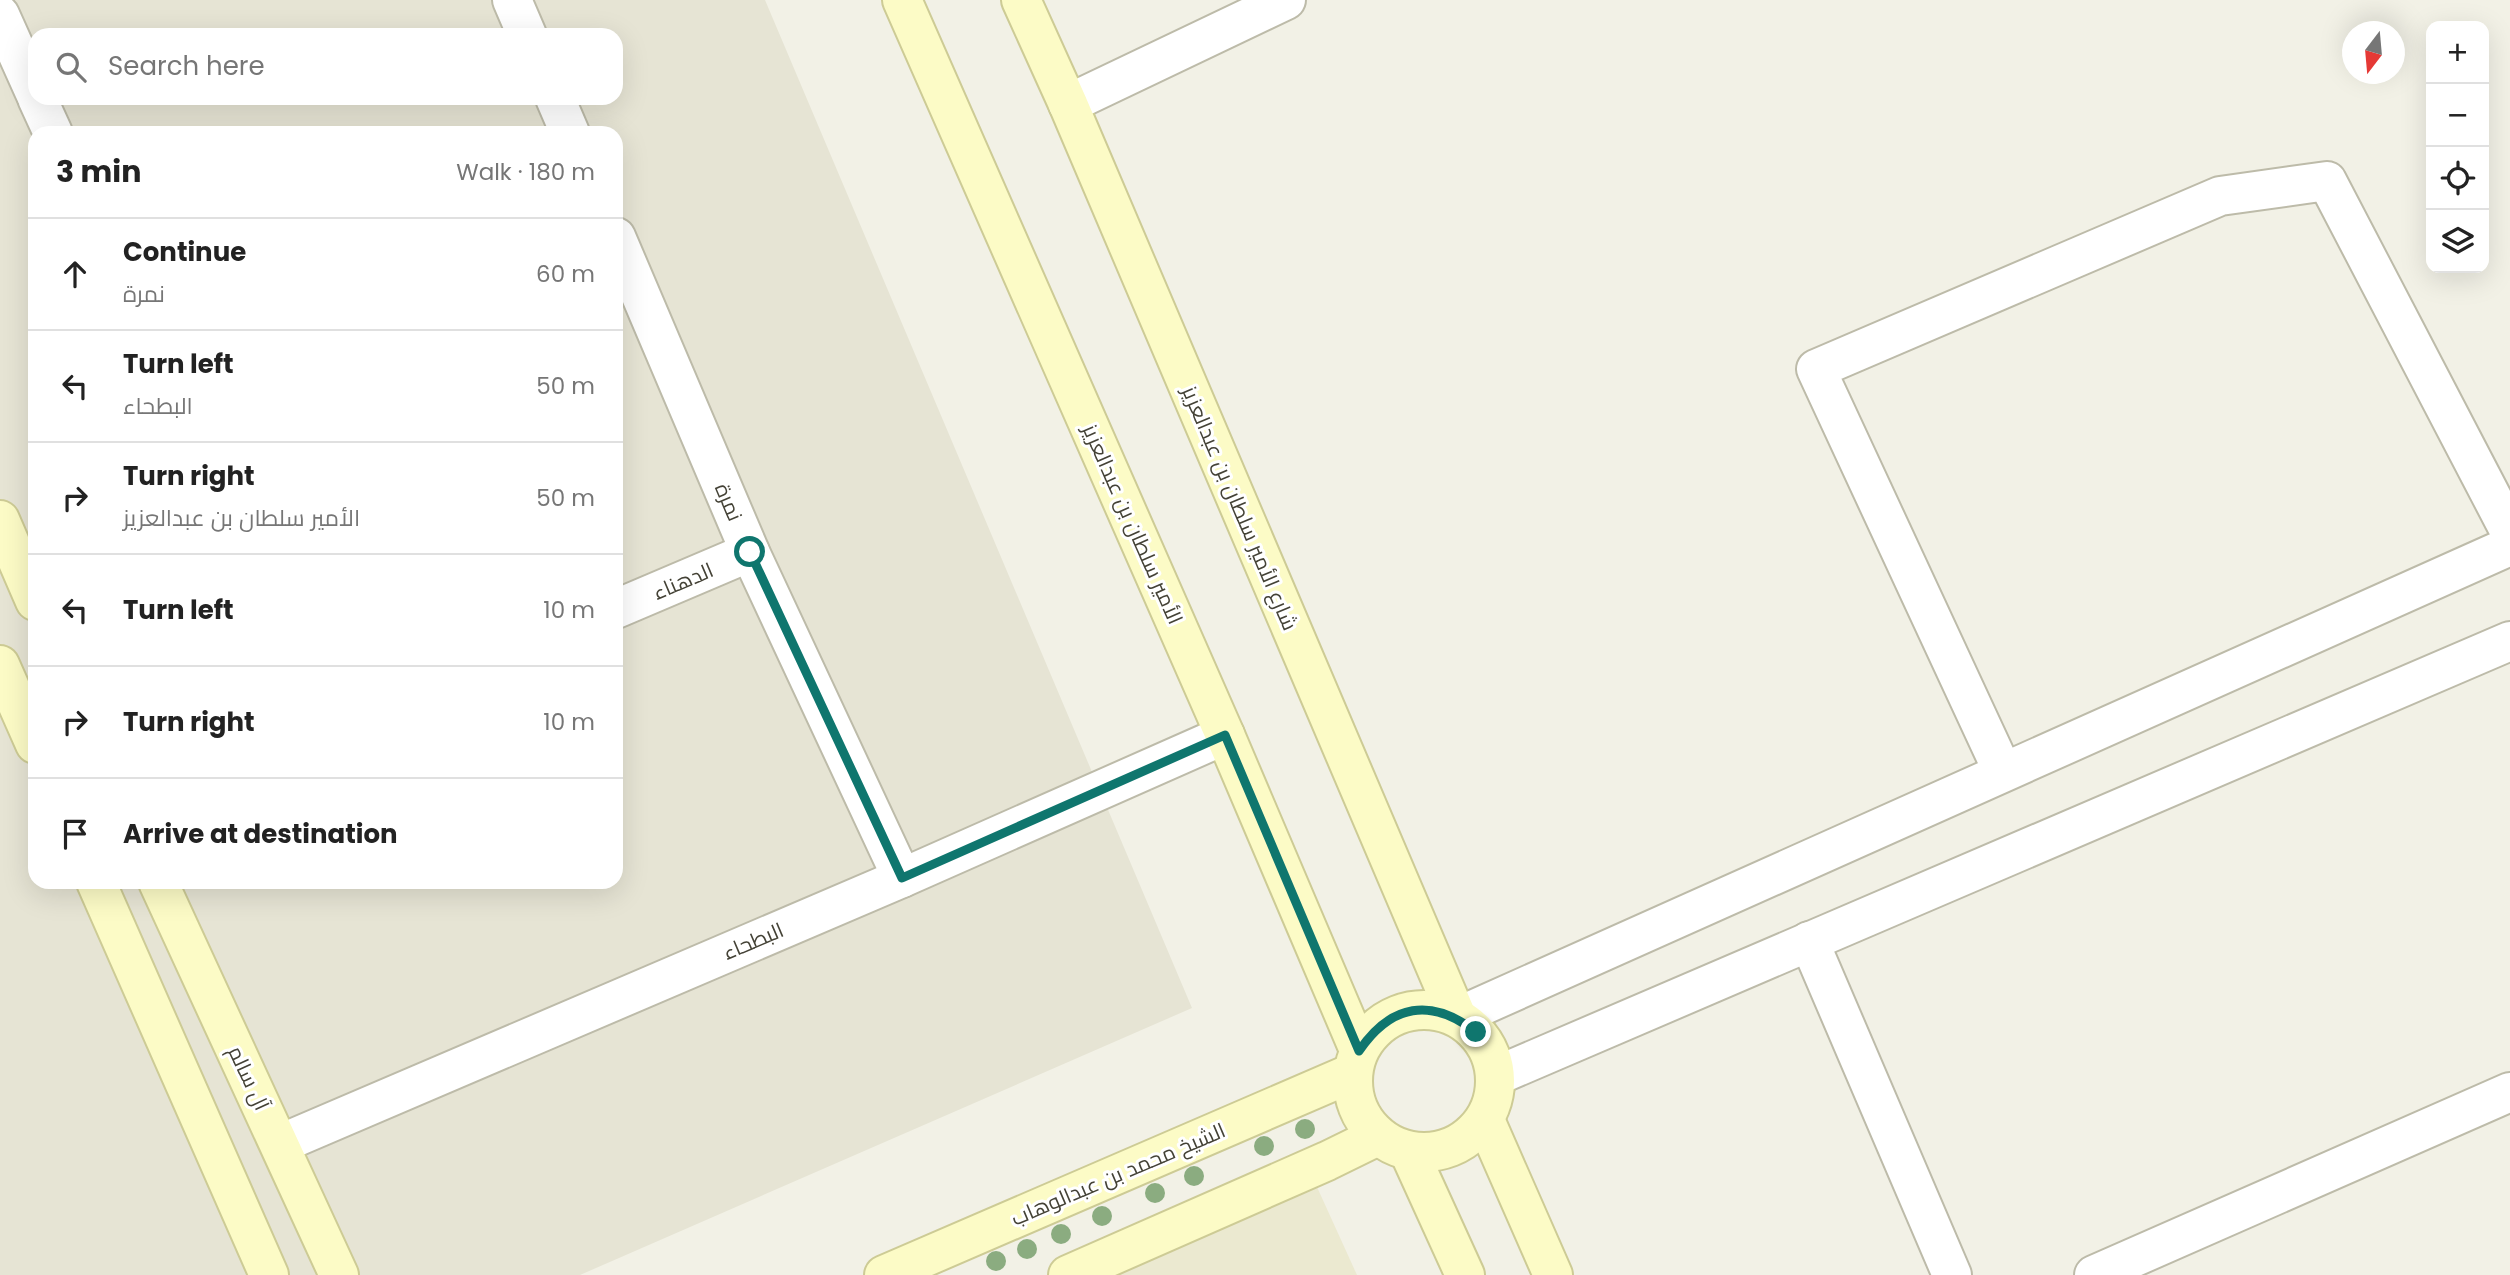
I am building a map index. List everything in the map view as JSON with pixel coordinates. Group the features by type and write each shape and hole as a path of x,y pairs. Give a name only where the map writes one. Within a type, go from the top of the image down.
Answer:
{"main road":[{"name":"الأمير سلطان بن عبدالعزيز","path":"902,0 1225,735 1355,1062"},
{"name":"شارع الأمير سلطان بن عبدالعزيز","path":"1021,0 1068,104 1457,1017"},
{"path":"0,520 28,585"},
{"path":"0,664 28,728"},
{"path":"99,889 269,1275"},
{"name":"آل سالم","path":"161,889 339,1275"},
{"path":"1068,1275 1327,1161 1394,1144 1431,1153 1452,1148 1471,1136 1485,1120 1493,1100 1496,1076 1489,1052 1476,1032 1457,1017 1435,1010 1412,1010 1390,1018 1371,1032 1355,1062 1354,1096 1362,1118 1394,1144 1465,1275"},
{"name":"الشيخ محمد بن عبدالوهاب","path":"884,1275 1355,1062"},
{"path":"1485,1120 1553,1275"}],"street":[{"path":"512,0 524,28"},
{"path":"1068,104 1286,0"},
{"path":"0,15 28,77"},
{"path":"40,105 50,126"},
{"path":"558,105 567,126"},
{"path":"2003,772 1816,369 2220,196 2327,181 2510,532"},
{"name":"نمرة","path":"623,253 750,552 902,878"},
{"path":"1457,1017 2510,546"},
{"name":"الدهناء","path":"623,606 750,552"},
{"path":"1496,1076 2510,642"},
{"name":"البطحاء","path":"280,1144 902,878 1225,735"},
{"path":"1810,941 1952,1275"},
{"path":"2094,1275 2510,1092"}],"shaded area":[{"path":"0,0 765,0 1192,1008 580,1275 0,1275"},
{"path":"1317,1187 1357,1275 1116,1275"}],"route":[{"path":"750,552 902,878 1225,735 1359,1051 1371,1032 1390,1018 1412,1010 1435,1010 1457,1017 1476,1032"}]}
